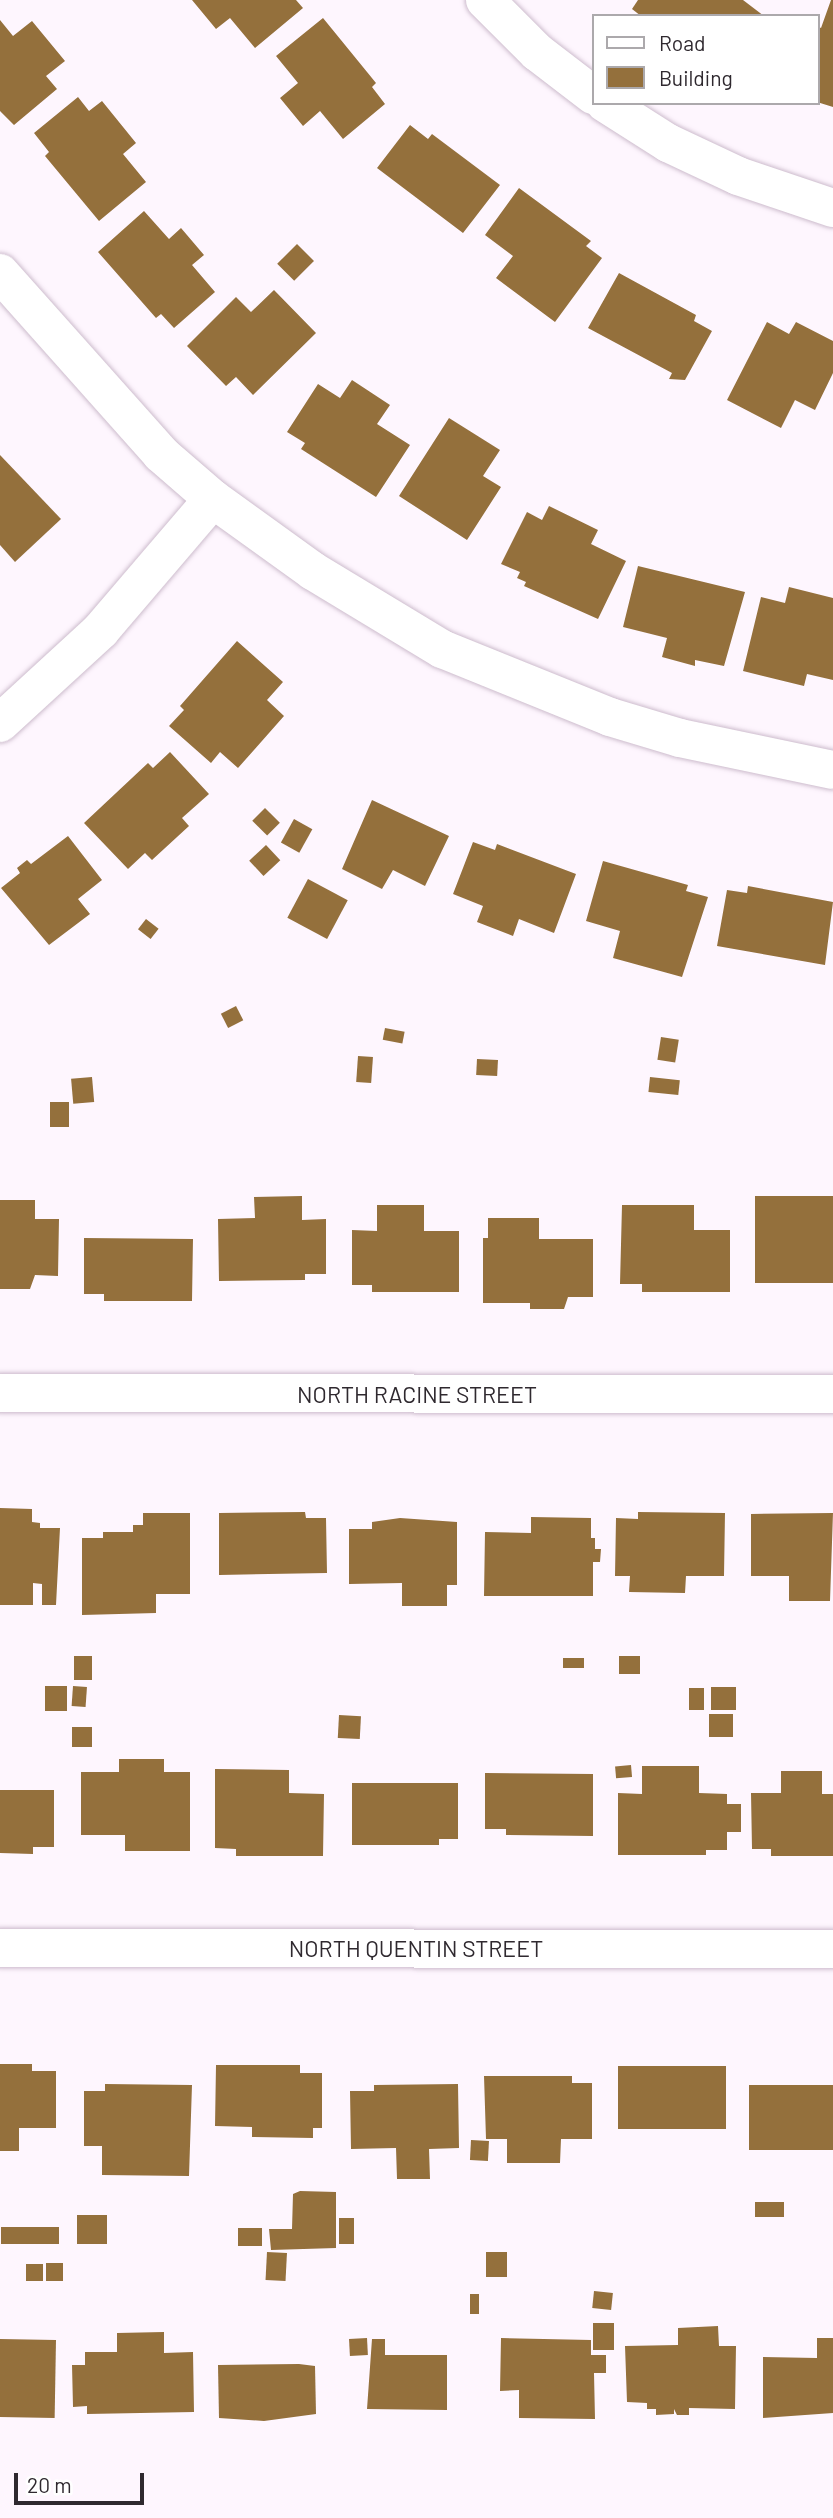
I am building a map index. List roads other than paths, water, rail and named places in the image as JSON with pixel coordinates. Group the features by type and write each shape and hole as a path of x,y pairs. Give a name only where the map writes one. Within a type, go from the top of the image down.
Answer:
{"street":[{"path":"485,0 537,52 592,94"},
{"path":"608,105 668,143 738,176 833,208"},
{"path":"0,273 161,454 213,499 313,571 442,649 534,689 680,738 833,770"},
{"path":"0,723 101,630 213,499"},
{"name":"NORTH RACINE STREET","path":"0,1393 833,1394"},
{"name":"NORTH QUENTIN STREET","path":"0,1948 833,1949"}]}
